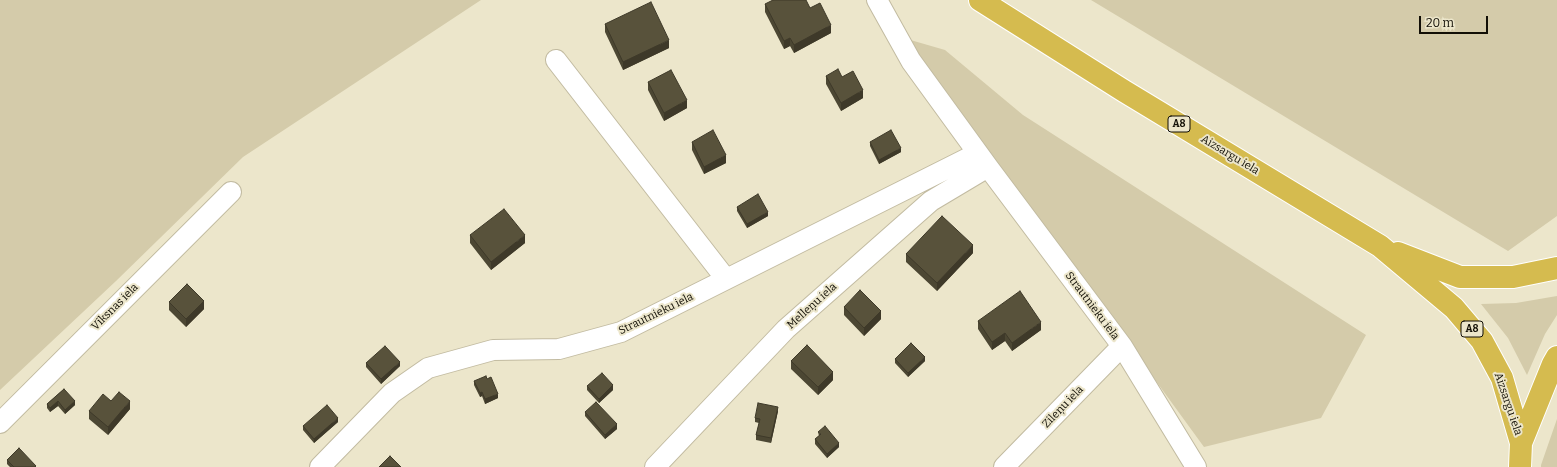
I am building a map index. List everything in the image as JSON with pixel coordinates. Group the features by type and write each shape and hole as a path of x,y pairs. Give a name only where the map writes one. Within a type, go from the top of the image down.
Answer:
{"highway":[{"name":"Aizsargu iela","path":"980,0 1124,91 1380,246 1454,308 1482,341 1502,378 1521,443"},
{"name":"Aizsargu iela","path":"1380,246 1460,277 1512,278 1557,268"},
{"name":"A8","path":"1520,467 1521,443 1553,364 1557,358"}],"street":[{"name":"Strautnieku iela","path":"877,0 911,61 1122,346 1196,467"},
{"path":"556,60 726,279"},
{"name":"Strautnieku iela","path":"320,467 392,393 428,368 493,350 559,349 621,332 726,279 983,160"},
{"name":"Melleņu iela","path":"655,467 786,328 931,201 983,160"},
{"name":"Vīksnas iela","path":"0,423 231,192"},
{"name":"Zileņu iela","path":"1004,467 1122,346"}],"shaded area":[{"path":"0,0 481,0 243,157 116,281 0,390"},
{"path":"1091,0 1557,0 1557,216 1508,251"},
{"path":"907,39 945,50 1023,115 1366,335 1321,418 1204,447"},
{"path":"1557,296 1557,315 1545,334 1527,375 1508,338 1481,304 1516,303"},
{"path":"1557,419 1557,467 1541,467 1541,465"}],"building":[{"path":"773,0 806,0 810,8 820,3 831,25 794,45 790,38 784,41 765,4"},
{"path":"651,2 669,40 623,62 605,24"},
{"path":"838,69 842,77 853,71 863,90 841,103 826,76"},
{"path":"671,70 687,100 664,113 648,82"},
{"path":"713,130 726,155 704,167 692,142"},
{"path":"891,130 901,148 879,160 870,142"},
{"path":"758,194 768,212 747,224 737,207"},
{"path":"504,209 525,235 491,262 470,235"},
{"path":"942,216 973,245 937,283 906,254"},
{"path":"187,284 204,301 186,319 169,302"},
{"path":"860,290 881,311 864,328 844,307"},
{"path":"1020,291 1041,322 1012,343 1005,333 992,342 978,321"},
{"path":"911,343 925,357 908,373 895,359"},
{"path":"807,345 833,372 818,387 791,361"},
{"path":"385,346 400,362 381,379 366,363"},
{"path":"602,373 613,385 599,399 587,386"},
{"path":"486,376 487,379 491,377 498,394 485,399 474,381"},
{"path":"64,389 75,401 65,410 58,401 50,408 47,404"},
{"path":"119,392 130,401 108,427 89,411 103,394 111,401"},
{"path":"596,402 617,424 605,435 585,412"},
{"path":"758,403 778,407 771,438 756,435 760,419 755,418"},
{"path":"327,405 338,418 314,439 303,426"},
{"path":"825,426 839,443 827,454 815,439 821,434 818,432"},
{"path":"19,448 36,466 35,467 14,467 7,460"},
{"path":"390,456 401,467 379,467"}]}
